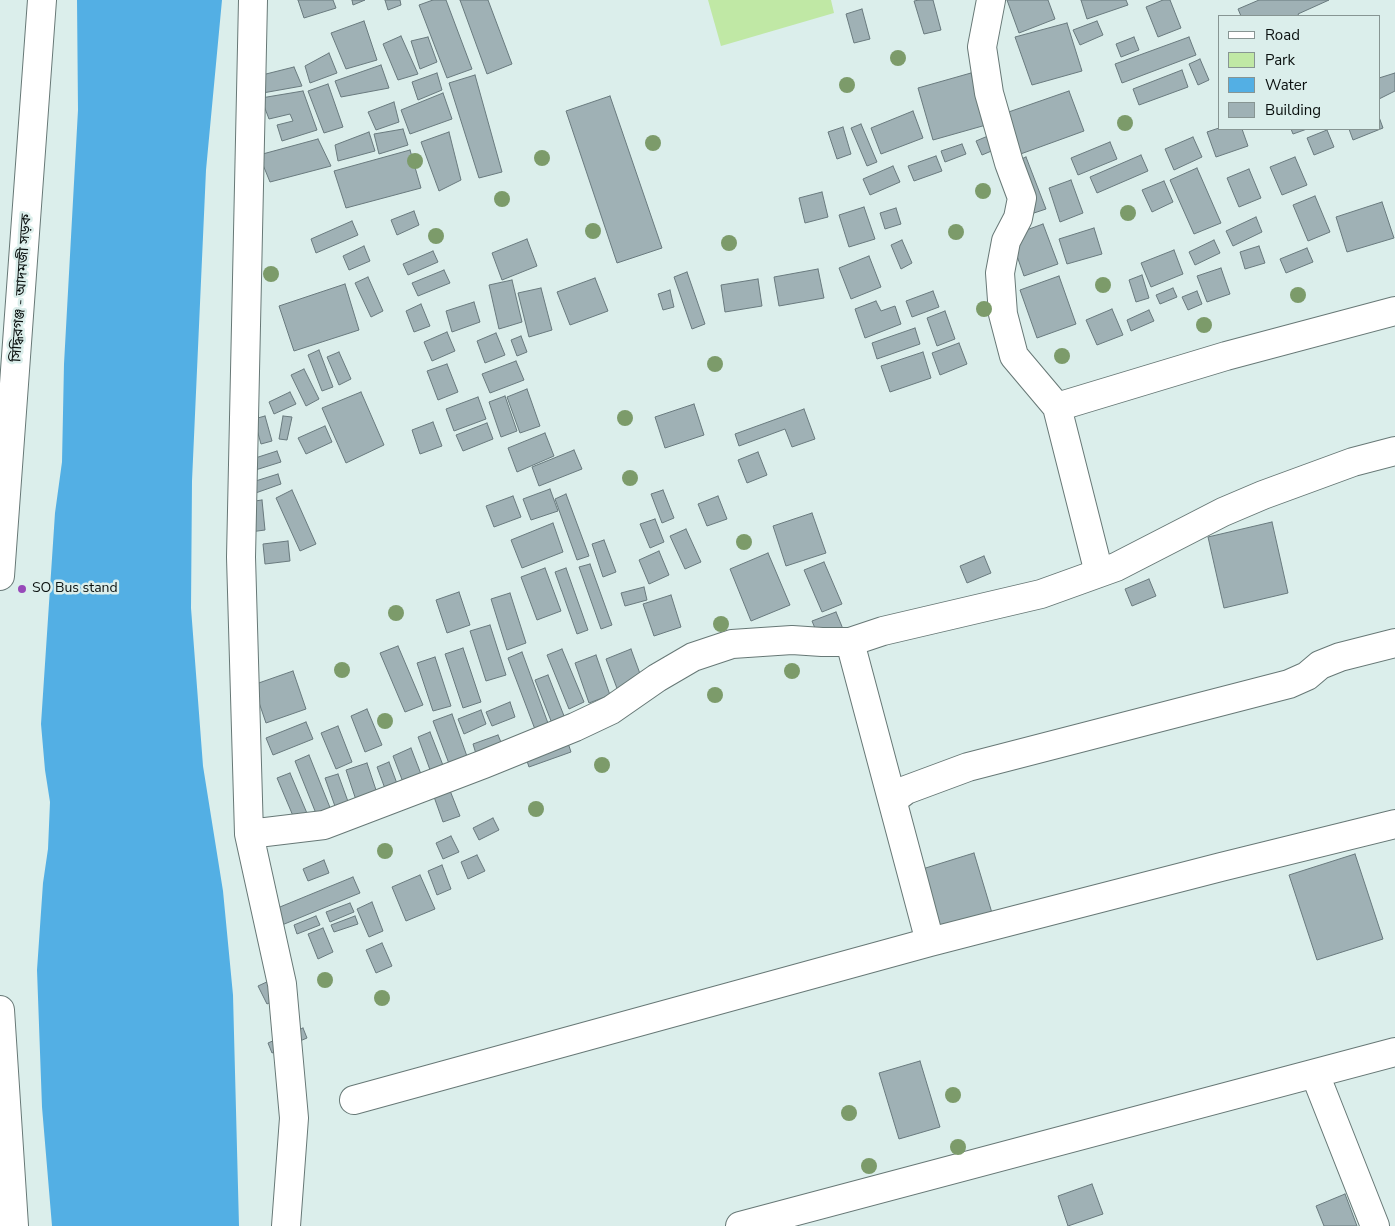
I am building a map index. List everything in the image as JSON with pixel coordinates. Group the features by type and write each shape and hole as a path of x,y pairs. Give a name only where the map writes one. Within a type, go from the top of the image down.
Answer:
{"street":[{"name":"সিদ্ধিরগঞ্জ - আদমজী সড়ক","path":"0,576 42,0"},
{"path":"253,0 241,557 250,834 282,984 294,1118 286,1226"},
{"path":"991,0 982,47 989,93 1009,163 1022,198 1018,218 1006,241 1000,273 1003,314 1014,356 1057,406 1099,573"},
{"path":"1057,406 1226,356 1395,311"},
{"path":"250,834 324,825 484,764 612,710 657,678 693,657 732,644 792,640 850,642 883,631 1041,594 1116,567 1223,512 1255,498 1353,462 1395,451"},
{"path":"850,642 930,942"},
{"path":"893,800 906,790 968,767 1289,684 1307,676 1320,665 1340,657 1395,643"},
{"path":"354,1100 930,942 1395,824"},
{"path":"0,1010 14,1226"},
{"path":"740,1226 1395,1052"},
{"path":"1315,1074 1375,1226"}],"green space":[{"path":"708,0 831,0 834,13 721,46"}],"water":[{"path":"77,0 222,0 206,170 192,481 191,608 203,766 223,891 233,995 239,1226 52,1226 42,1107 37,970 43,883 48,849 50,802 41,724 55,513 62,462 64,364 78,110"}],"building":[{"path":"298,0 333,0 336,8 304,18"},
{"path":"352,0 365,0 353,5"},
{"path":"385,0 400,0 401,5 388,10"},
{"path":"433,0 446,0 472,69 447,78 419,5"},
{"path":"460,0 488,0 512,64 487,74"},
{"path":"933,0 941,30 924,34 914,1"},
{"path":"1007,0 1048,0 1055,19 1019,33"},
{"path":"1081,0 1126,0 1128,5 1087,19"},
{"path":"1163,0 1170,0 1181,28 1158,37 1146,7"},
{"path":"1259,0 1329,0 1298,15 1241,15 1238,9"},
{"path":"862,9 870,39 854,43 846,14"},
{"path":"364,21 377,60 346,69 331,33"},
{"path":"1097,21 1103,35 1080,45 1073,30"},
{"path":"1067,23 1082,71 1032,85 1015,37"},
{"path":"401,36 418,74 398,80 383,44"},
{"path":"428,37 437,62 420,69 411,41"},
{"path":"1134,37 1139,50 1121,57 1116,44"},
{"path":"1189,37 1196,55 1122,83 1115,64"},
{"path":"329,53 337,73 310,83 305,66"},
{"path":"1200,59 1209,80 1198,85 1189,64"},
{"path":"381,65 389,88 341,97 335,81"},
{"path":"294,67 302,86 257,94 250,78"},
{"path":"1182,70 1188,87 1139,105 1133,89"},
{"path":"437,73 442,90 418,100 412,82"},
{"path":"971,73 986,125 933,140 918,88"},
{"path":"1395,73 1395,91 1380,98 1380,78"},
{"path":"475,75 502,172 479,178 449,83"},
{"path":"328,84 343,127 324,133 308,91"},
{"path":"303,91 317,130 282,141 277,125 293,121 290,114 269,119 261,98"},
{"path":"1069,91 1084,131 1015,156 1000,115"},
{"path":"443,93 452,119 410,134 401,110"},
{"path":"610,96 662,248 617,263 566,111"},
{"path":"394,102 399,122 376,130 368,112"},
{"path":"913,111 923,138 881,154 871,128"},
{"path":"861,124 877,162 867,166 851,128"},
{"path":"843,127 851,154 837,159 828,132"},
{"path":"1218,128 1218,130 1242,130 1248,146 1216,157 1207,132"},
{"path":"403,129 408,145 379,154 374,134"},
{"path":"1291,130 1304,130 1293,134"},
{"path":"1327,130 1334,147 1314,155 1307,138"},
{"path":"1349,130 1378,130 1353,140"},
{"path":"369,132 375,151 338,161 335,145"},
{"path":"449,132 461,180 439,191 421,142"},
{"path":"995,133 1001,147 982,155 976,141"},
{"path":"1193,137 1202,157 1174,170 1165,149"},
{"path":"318,139 331,166 270,182 259,155"},
{"path":"1110,142 1117,159 1078,175 1071,158"},
{"path":"962,144 966,154 945,162 941,151"},
{"path":"410,150 421,188 346,208 334,171"},
{"path":"1141,155 1148,171 1097,193 1090,177"},
{"path":"936,156 942,171 914,181 908,166"},
{"path":"1026,157 1046,209 1034,213 1014,162"},
{"path":"1295,157 1307,185 1282,195 1270,167"},
{"path":"893,166 900,182 870,195 863,179"},
{"path":"1197,168 1221,223 1194,234 1170,180"},
{"path":"1249,169 1261,198 1239,207 1227,178"},
{"path":"1071,180 1083,213 1060,222 1049,188"},
{"path":"1164,181 1173,202 1152,212 1142,190"},
{"path":"822,192 828,217 805,223 799,198"},
{"path":"1315,196 1330,232 1308,241 1293,205"},
{"path":"1382,202 1394,238 1347,252 1336,217"},
{"path":"864,207 875,239 849,247 839,215"},
{"path":"896,208 901,224 885,229 880,213"},
{"path":"414,211 419,225 397,235 391,220"},
{"path":"1256,217 1262,232 1233,246 1226,231"},
{"path":"352,221 358,235 316,253 311,239"},
{"path":"1043,224 1058,264 1024,276 1010,236"},
{"path":"1094,228 1102,254 1067,264 1059,239"},
{"path":"527,239 537,266 502,280 492,253"},
{"path":"902,240 912,263 901,269 891,245"},
{"path":"1214,240 1220,253 1195,265 1189,252"},
{"path":"364,246 370,261 349,270 343,256"},
{"path":"1259,246 1265,263 1245,269 1240,252"},
{"path":"1307,248 1313,262 1286,273 1280,259"},
{"path":"1174,250 1183,274 1151,287 1141,263"},
{"path":"433,251 438,262 408,275 403,264"},
{"path":"869,256 881,287 851,299 839,268"},
{"path":"1221,268 1230,294 1207,302 1197,276"},
{"path":"818,269 824,298 779,306 774,277"},
{"path":"444,270 450,283 418,296 412,283"},
{"path":"687,272 705,324 692,329 674,277"},
{"path":"1142,275 1149,298 1136,302 1129,280"},
{"path":"1059,276 1076,324 1037,338 1020,290"},
{"path":"368,277 383,311 371,317 355,283"},
{"path":"595,278 608,311 570,325 557,292"},
{"path":"758,279 762,306 725,312 721,285"},
{"path":"512,280 522,322 499,329 489,285"},
{"path":"345,284 359,330 294,351 279,306"},
{"path":"541,288 552,330 529,337 518,293"},
{"path":"1173,288 1177,297 1160,304 1156,295"},
{"path":"670,290 674,307 663,310 658,294"},
{"path":"933,291 939,307 912,317 906,301"},
{"path":"1197,291 1202,304 1188,310 1182,297"},
{"path":"876,301 881,311 895,306 901,324 865,338 855,309"},
{"path":"474,302 480,322 452,332 446,311"},
{"path":"421,304 430,326 414,332 406,311"},
{"path":"1112,309 1123,335 1097,345 1086,320"},
{"path":"1149,310 1154,321 1131,331 1127,320"},
{"path":"945,311 955,339 937,346 927,318"},
{"path":"915,328 920,344 877,359 872,343"},
{"path":"447,332 455,351 432,361 424,342"},
{"path":"496,333 505,355 485,363 477,341"},
{"path":"521,336 527,352 517,356 511,340"},
{"path":"959,343 967,364 940,375 932,353"},
{"path":"319,350 333,387 322,391 308,355"},
{"path":"339,352 351,379 339,385 327,357"},
{"path":"923,352 931,378 890,392 881,366"},
{"path":"516,361 524,380 490,393 482,374"},
{"path":"447,364 458,392 438,400 427,371"},
{"path":"304,369 319,399 306,406 291,375"},
{"path":"527,389 540,426 520,433 507,397"},
{"path":"290,392 296,404 274,414 269,402"},
{"path":"361,392 384,445 346,463 322,408"},
{"path":"505,396 517,431 501,437 489,402"},
{"path":"478,397 486,419 454,431 446,409"},
{"path":"694,404 704,435 665,448 655,417"},
{"path":"804,409 815,439 792,447 785,429 739,446 735,434"},
{"path":"265,416 272,441 261,444 254,419"},
{"path":"283,416 292,417 287,440 279,439"},
{"path":"433,422 442,446 420,454 412,430"},
{"path":"487,423 493,439 463,451 456,435"},
{"path":"325,426 332,442 306,454 298,438"},
{"path":"545,433 554,456 517,472 508,448"},
{"path":"574,450 582,469 539,486 532,467"},
{"path":"277,451 281,462 249,472 246,461"},
{"path":"758,452 767,475 747,483 738,460"},
{"path":"278,474 281,484 250,495 246,484"},
{"path":"550,489 558,511 531,520 523,499"},
{"path":"292,490 316,544 300,551 276,498"},
{"path":"663,490 674,518 662,523 651,494"},
{"path":"566,494 589,556 577,560 555,499"},
{"path":"513,496 521,517 494,527 486,506"},
{"path":"718,496 727,519 707,526 698,504"},
{"path":"262,500 265,530 250,532 248,502"},
{"path":"812,513 826,553 786,566 773,526"},
{"path":"655,519 664,542 650,548 640,524"},
{"path":"1272,522 1288,593 1224,608 1208,537"},
{"path":"553,523 563,552 522,568 511,540"},
{"path":"686,529 701,562 685,569 670,536"},
{"path":"604,540 616,572 603,577 592,544"},
{"path":"288,541 290,561 265,564 263,544"},
{"path":"659,551 669,575 649,584 639,560"},
{"path":"768,553 790,605 751,621 730,569"},
{"path":"984,556 991,573 967,583 960,566"},
{"path":"824,562 842,604 822,612 804,570"},
{"path":"590,564 612,625 601,629 579,567"},
{"path":"545,568 561,611 537,620 521,577"},
{"path":"566,568 588,630 577,634 555,572"},
{"path":"1149,579 1156,596 1132,606 1125,589"},
{"path":"644,587 647,600 625,606 621,593"},
{"path":"459,592 470,625 447,633 436,600"},
{"path":"510,593 526,643 507,650 491,599"},
{"path":"671,595 681,627 654,636 643,604"},
{"path":"836,612 843,629 819,638 812,621"},
{"path":"490,625 506,675 486,681 470,631"},
{"path":"398,646 423,705 405,712 380,653"},
{"path":"463,648 481,702 463,708 445,654"},
{"path":"562,649 584,702 569,709 547,655"},
{"path":"631,649 643,682 618,691 606,659"},
{"path":"522,652 549,726 536,732 508,658"},
{"path":"596,655 610,695 589,703 575,663"},
{"path":"435,657 451,706 433,711 417,663"},
{"path":"293,671 306,709 266,723 253,685"},
{"path":"548,675 566,721 553,726 535,680"},
{"path":"510,702 515,717 492,726 486,712"},
{"path":"367,709 382,745 365,752 351,716"},
{"path":"481,710 486,724 464,734 458,719"},
{"path":"452,714 469,762 451,769 433,721"},
{"path":"306,722 313,739 273,755 266,738"},
{"path":"338,726 352,762 336,769 321,733"},
{"path":"430,732 446,773 433,778 418,737"},
{"path":"498,735 503,747 477,757 473,744"},
{"path":"567,740 571,752 529,767 525,755"},
{"path":"411,748 424,782 406,790 393,756"},
{"path":"309,755 331,810 317,816 295,761"},
{"path":"389,762 399,789 387,794 377,767"},
{"path":"367,763 378,796 357,803 346,770"},
{"path":"290,773 309,818 296,823 277,778"},
{"path":"338,774 350,807 337,812 325,778"},
{"path":"449,788 460,816 443,822 433,794"},
{"path":"493,818 499,830 479,840 473,828"},
{"path":"451,836 459,852 443,859 436,843"},
{"path":"974,853 992,913 935,931 916,871"},
{"path":"1355,854 1383,939 1317,960 1289,875"},
{"path":"477,855 485,871 468,879 461,862"},
{"path":"324,860 329,873 308,881 303,869"},
{"path":"442,865 451,889 437,895 428,871"},
{"path":"420,875 435,909 406,921 392,887"},
{"path":"353,877 360,893 282,925 275,909"},
{"path":"372,902 383,931 369,937 357,909"},
{"path":"350,903 354,912 330,922 326,912"},
{"path":"316,916 320,925 297,934 294,925"},
{"path":"355,916 358,924 334,932 331,925"},
{"path":"323,928 333,952 318,959 308,934"},
{"path":"382,943 392,966 376,973 366,950"},
{"path":"282,975 290,993 267,1004 258,986"},
{"path":"303,1028 307,1038 272,1053 268,1043"},
{"path":"920,1061 940,1127 899,1139 879,1073"},
{"path":"1092,1184 1103,1214 1068,1226 1058,1196"},
{"path":"1345,1194 1357,1226 1324,1226 1316,1206"}],"place":[{"name":"SO Bus stand","path":"22,589"}]}
